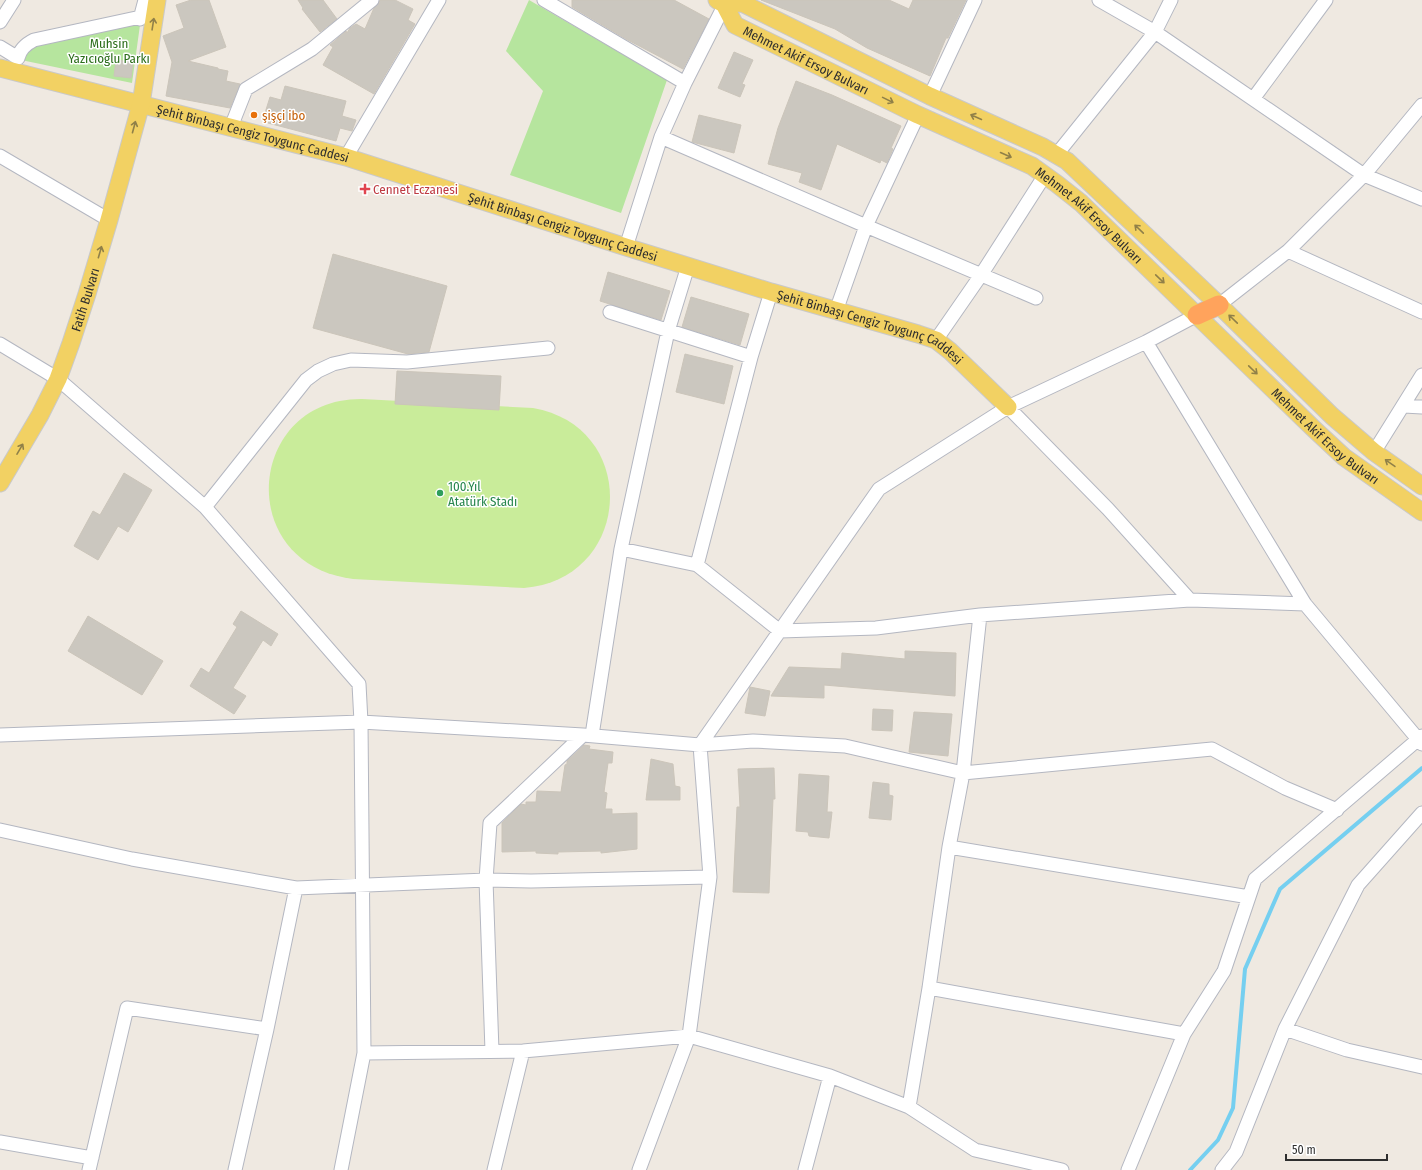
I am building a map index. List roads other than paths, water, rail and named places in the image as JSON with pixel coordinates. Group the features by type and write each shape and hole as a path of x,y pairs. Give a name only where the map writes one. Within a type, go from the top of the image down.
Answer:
{"highway":[{"path":"1197,315 1219,305"}],"main road":[{"name":"Fatih Bulvarı","path":"0,483 40,415 58,379 85,301 141,104 156,0"},
{"name":"Mehmet Akif Ersoy Bulvarı","path":"723,2 742,4 930,96 1057,154 1076,168 1332,416 1374,452 1422,486"},
{"name":"Mehmet Akif Ersoy Bulvarı","path":"723,2 735,25 918,115 1032,166 1045,175 1081,203 1344,457 1422,512"},
{"name":"Şehit Binbaşı Cengiz Toygunç Caddesi","path":"0,68 231,126 346,157 771,292 936,340 950,350 1008,407"}],"street":[{"path":"0,22 14,0"},
{"path":"0,47 18,58 21,49 34,40 136,18 140,19 145,0"},
{"path":"231,126 246,89 312,49 372,0"},
{"path":"544,0 685,83"},
{"path":"930,96 975,0"},
{"path":"1098,0 1155,32 1364,175 1422,199"},
{"path":"1057,154 1155,32 1171,0"},
{"path":"1253,99 1326,0"},
{"path":"346,157 436,1"},
{"path":"626,247 661,137 723,2"},
{"path":"1219,305 1288,251 1364,175 1422,105"},
{"path":"836,311 866,226 918,115"},
{"path":"661,137 1036,298"},
{"path":"0,156 109,220"},
{"path":"936,340 981,275 1045,175"},
{"path":"1288,251 1422,312"},
{"path":"492,1051 486,880 490,824 588,735 621,549 668,330 688,266"},
{"path":"697,565 751,357 771,292"},
{"path":"610,312 751,357"},
{"path":"639,1170 689,1036 710,877 700,745 879,489 1008,407 1146,342 1197,315"},
{"path":"1128,1170 1184,1034 1224,971 1255,879 1421,740 1305,604 1146,342"},
{"path":"0,344 58,379 205,507 359,684 361,722 364,1053 341,1170"},
{"path":"205,507 306,380 318,371 333,364 350,360 407,362 548,348"},
{"path":"1374,452 1404,406 1422,374"},
{"path":"1404,406 1422,407"},
{"path":"1008,407 1108,509 1190,600"},
{"path":"621,549 697,565 780,630 876,628 980,615 1190,600 1305,604"},
{"path":"909,1107 929,988 949,847 963,772 980,615"},
{"path":"0,735 361,722 588,735 700,745 753,741 845,746 963,772 1212,749 1285,788 1337,810"},
{"path":"1222,1170 1236,1152 1285,1029 1358,885 1422,813"},
{"path":"0,830 132,859 296,888 486,880 532,881 710,877"},
{"path":"949,847 1249,898"},
{"path":"235,1170 267,1029 296,888"},
{"path":"929,988 1184,1034"},
{"path":"0,1142 90,1164 127,1008 267,1029"},
{"path":"1285,1029 1347,1050 1422,1067"},
{"path":"364,1053 523,1050 689,1036 830,1076 909,1107 975,1150 1062,1170"},
{"path":"494,1170 523,1050"},
{"path":"805,1170 830,1076"}],"waterway":[{"path":"1190,1170 1218,1140 1233,1108 1245,969 1280,889 1422,768"}],"place":[{"name":"şişçi ibo","path":"254,115"},
{"name":"Cennet Eczanesi","path":"365,189"},
{"name":"100.Yıl Atatürk Stadı","path":"440,493"}],"park label":[{"name":"Muhsin Yazıcıoğlu Parkı","path":"109,50"}]}
